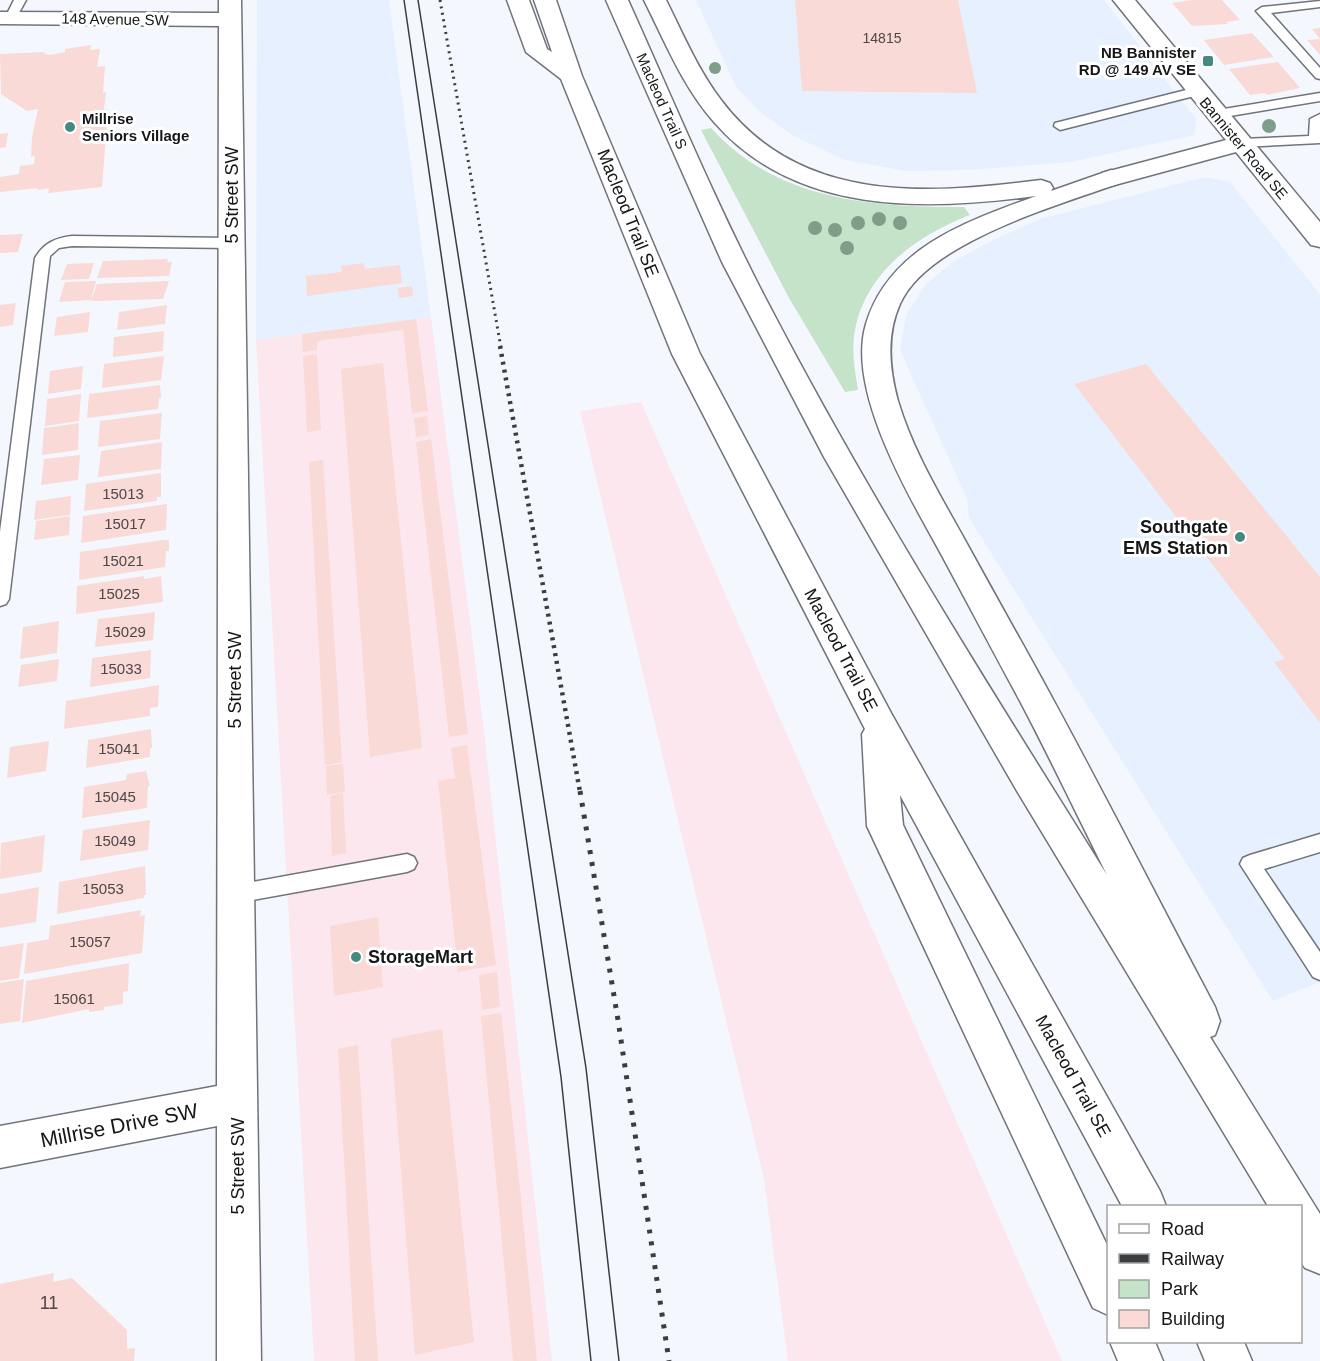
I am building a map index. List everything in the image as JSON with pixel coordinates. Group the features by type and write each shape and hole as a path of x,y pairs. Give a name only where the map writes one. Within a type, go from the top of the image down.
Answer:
{"main road":[{"path":"518,0 537,52 571,76"},
{"path":"545,0 571,76"},
{"name":"Macleod Trail S","path":"617,0 706,202 776,345 925,607 1292,1205"},
{"path":"655,0 708,97 728,124 748,143 775,163 823,184 885,196 939,199 996,195 1111,178"},
{"name":"Bannister Road SE","path":"1124,0 1319,238"},
{"name":"148 Avenue SW","path":"10,12 230,10"},
{"name":"5 Street SW","path":"230,10 239,1361"},
{"name":"Macleod Trail SE","path":"571,76 686,354 879,723 1144,1205"},
{"path":"1241,143 1111,178 968,231 925,257 910,271 886,304 877,339 879,378 891,419 913,474 1044,714 1294,1205"},
{"path":"879,723 885,826 1107,1291"},
{"name":"Millrise Drive SW","path":"0,1147 238,1102"},
{"path":"1133,1343 1141,1361"},
{"path":"1220,1343 1230,1361"}],"lane":[{"path":"1320,4 1262,11 1320,75"},
{"path":"1060,126 1198,91"},
{"path":"1218,114 1320,97"},
{"path":"1241,143 1317,142 1316,119 1320,118"},
{"path":"0,599 42,258 45,252 61,242 72,241 232,243"},
{"path":"1320,843 1250,864 1320,970"},
{"path":"236,894 407,863"}],"shaded area":[{"path":"257,0 389,0 431,317 256,340"},
{"path":"696,0 1104,0 1196,119 1195,135 1071,162 968,170 907,171 844,160 794,136 760,112 736,87"},
{"path":"1205,177 1230,182 1320,294 1320,982 1273,1001 969,518 967,499 900,350 906,315 925,285 954,261 1040,219"},
{"path":"431,317 484,731 552,1361 314,1361 256,340"},
{"path":"641,402 1062,1361 788,1361 764,1179 580,411"}],"green space":[{"path":"711,128 737,152 766,171 796,185 828,195 861,201 895,205 964,207 970,215 931,233 913,245 882,273 870,290 861,309 853,345 858,390 845,392 789,298 701,130"}],"building":[{"path":"795,0 958,0 977,93 802,91"},
{"path":"1222,0 1240,20 1226,22 1228,24 1192,26 1172,3"},
{"path":"1320,28 1320,39 1312,29"},
{"path":"1252,33 1274,57 1224,65 1204,40"},
{"path":"1320,39 1320,55 1307,40"},
{"name":"Millrise Seniors Village","path":"91,45 90,50 100,49 97,67 105,66 104,110 108,109 102,187 48,193 49,188 0,192 0,177 19,174 20,166 34,164 35,156 31,157 32,137 38,109 27,111 1,94 0,54 45,52 44,54 50,55 65,52 65,49"},
{"path":"1278,62 1300,88 1267,95 1265,93 1250,95 1229,69"},
{"path":"8,133 6,147 0,148 0,134"},
{"path":"23,234 18,252 0,253 0,235"},
{"path":"168,259 167,262 172,262 169,276 97,278 103,261"},
{"path":"94,263 89,279 61,280 67,264"},
{"path":"364,263 365,269 400,265 402,283 307,296 306,276 342,272 341,266"},
{"path":"96,281 91,300 59,302 65,282"},
{"path":"169,281 163,299 91,301 97,284"},
{"path":"412,286 413,296 399,298 398,288"},
{"path":"16,303 13,325 0,327 0,305"},
{"path":"167,305 165,324 117,330 119,312"},
{"path":"90,312 88,332 54,336 57,317"},
{"path":"416,319 428,411 412,413 403,330 317,341 317,350 303,352 302,334"},
{"path":"164,331 163,351 113,357 114,337"},
{"path":"317,354 321,430 307,432 303,356"},
{"path":"164,356 161,380 102,388 104,364"},
{"path":"383,363 422,748 370,757 341,369"},
{"name":"Southgate EMS Station","path":"1146,364 1320,577 1320,723 1274,662 1285,659 1074,384"},
{"path":"83,366 81,389 48,394 50,371"},
{"path":"160,385 161,398 159,398 158,409 87,418 89,394"},
{"path":"81,394 79,421 45,426 47,399"},
{"path":"162,413 160,439 98,447 100,421"},
{"path":"427,416 429,435 416,437 414,418"},
{"path":"79,423 78,450 42,455 44,428"},
{"path":"431,439 468,734 449,737 416,442"},
{"path":"162,442 161,469 98,477 101,451"},
{"path":"80,455 78,480 41,485 44,459"},
{"path":"323,460 342,762 325,765 309,462"},
{"path":"161,473 161,497 157,497 157,501 84,511 86,484"},
{"path":"71,496 70,515 34,520 36,501"},
{"path":"167,504 166,530 81,543 83,516"},
{"path":"70,516 69,535 34,540 36,521"},
{"path":"169,540 165,567 79,580 80,552"},
{"path":"144,576 144,579 161,576 163,602 76,614 77,586"},
{"path":"155,612 153,640 95,647 98,619"},
{"path":"59,621 57,653 20,659 23,627"},
{"path":"151,650 150,678 90,687 92,658"},
{"path":"59,659 57,681 18,687 21,665"},
{"path":"159,685 158,707 150,708 150,716 64,729 66,701"},
{"path":"151,729 150,757 86,768 88,740"},
{"path":"49,741 46,771 7,778 10,747"},
{"path":"467,745 496,965 458,972 438,781 455,778 451,748"},
{"path":"343,764 345,792 327,795 326,766"},
{"path":"146,771 150,786 148,786 147,808 82,818 84,787 126,780 127,774"},
{"path":"343,793 346,853 332,856 330,796"},
{"path":"150,820 148,850 80,861 83,830"},
{"path":"45,835 42,872 0,879 1,843"},
{"path":"145,866 146,895 144,898 57,914 59,882"},
{"path":"39,887 36,922 0,928 0,894"},
{"path":"141,910 140,916 145,915 142,953 24,974 27,943 49,939 50,926"},
{"name":"StorageMart","path":"378,917 383,987 334,996 330,926"},
{"path":"24,943 19,978 0,981 0,947"},
{"path":"129,963 128,991 123,992 123,1004 104,1007 104,1010 89,1012 89,1009 22,1023 26,981"},
{"path":"497,972 500,1007 482,1010 479,975"},
{"path":"24,979 20,1021 0,1024 0,983"},
{"path":"501,1013 537,1361 513,1361 481,1016"},
{"path":"442,1029 474,1342 415,1355 391,1039"},
{"path":"358,1045 378,1361 355,1361 338,1049"},
{"path":"54,1273 53,1282 72,1278 127,1330 127,1349 135,1348 134,1361 0,1361 0,1284"}],"tram line":[{"path":"404,0 561,1077 591,1361"},
{"path":"418,0 586,1068 619,1361"}],"railway":[{"path":"440,0 501,348"},
{"path":"500,346 580,792"},
{"path":"580,791 618,1020 669,1361"}],"place":[{"name":"NB Bannister RD @ 149 AV SE","path":"1208,61"},
{"name":"Millrise Seniors Village","path":"70,127"},
{"name":"Southgate EMS Station","path":"1240,537"},
{"name":"StorageMart","path":"356,957"}]}
